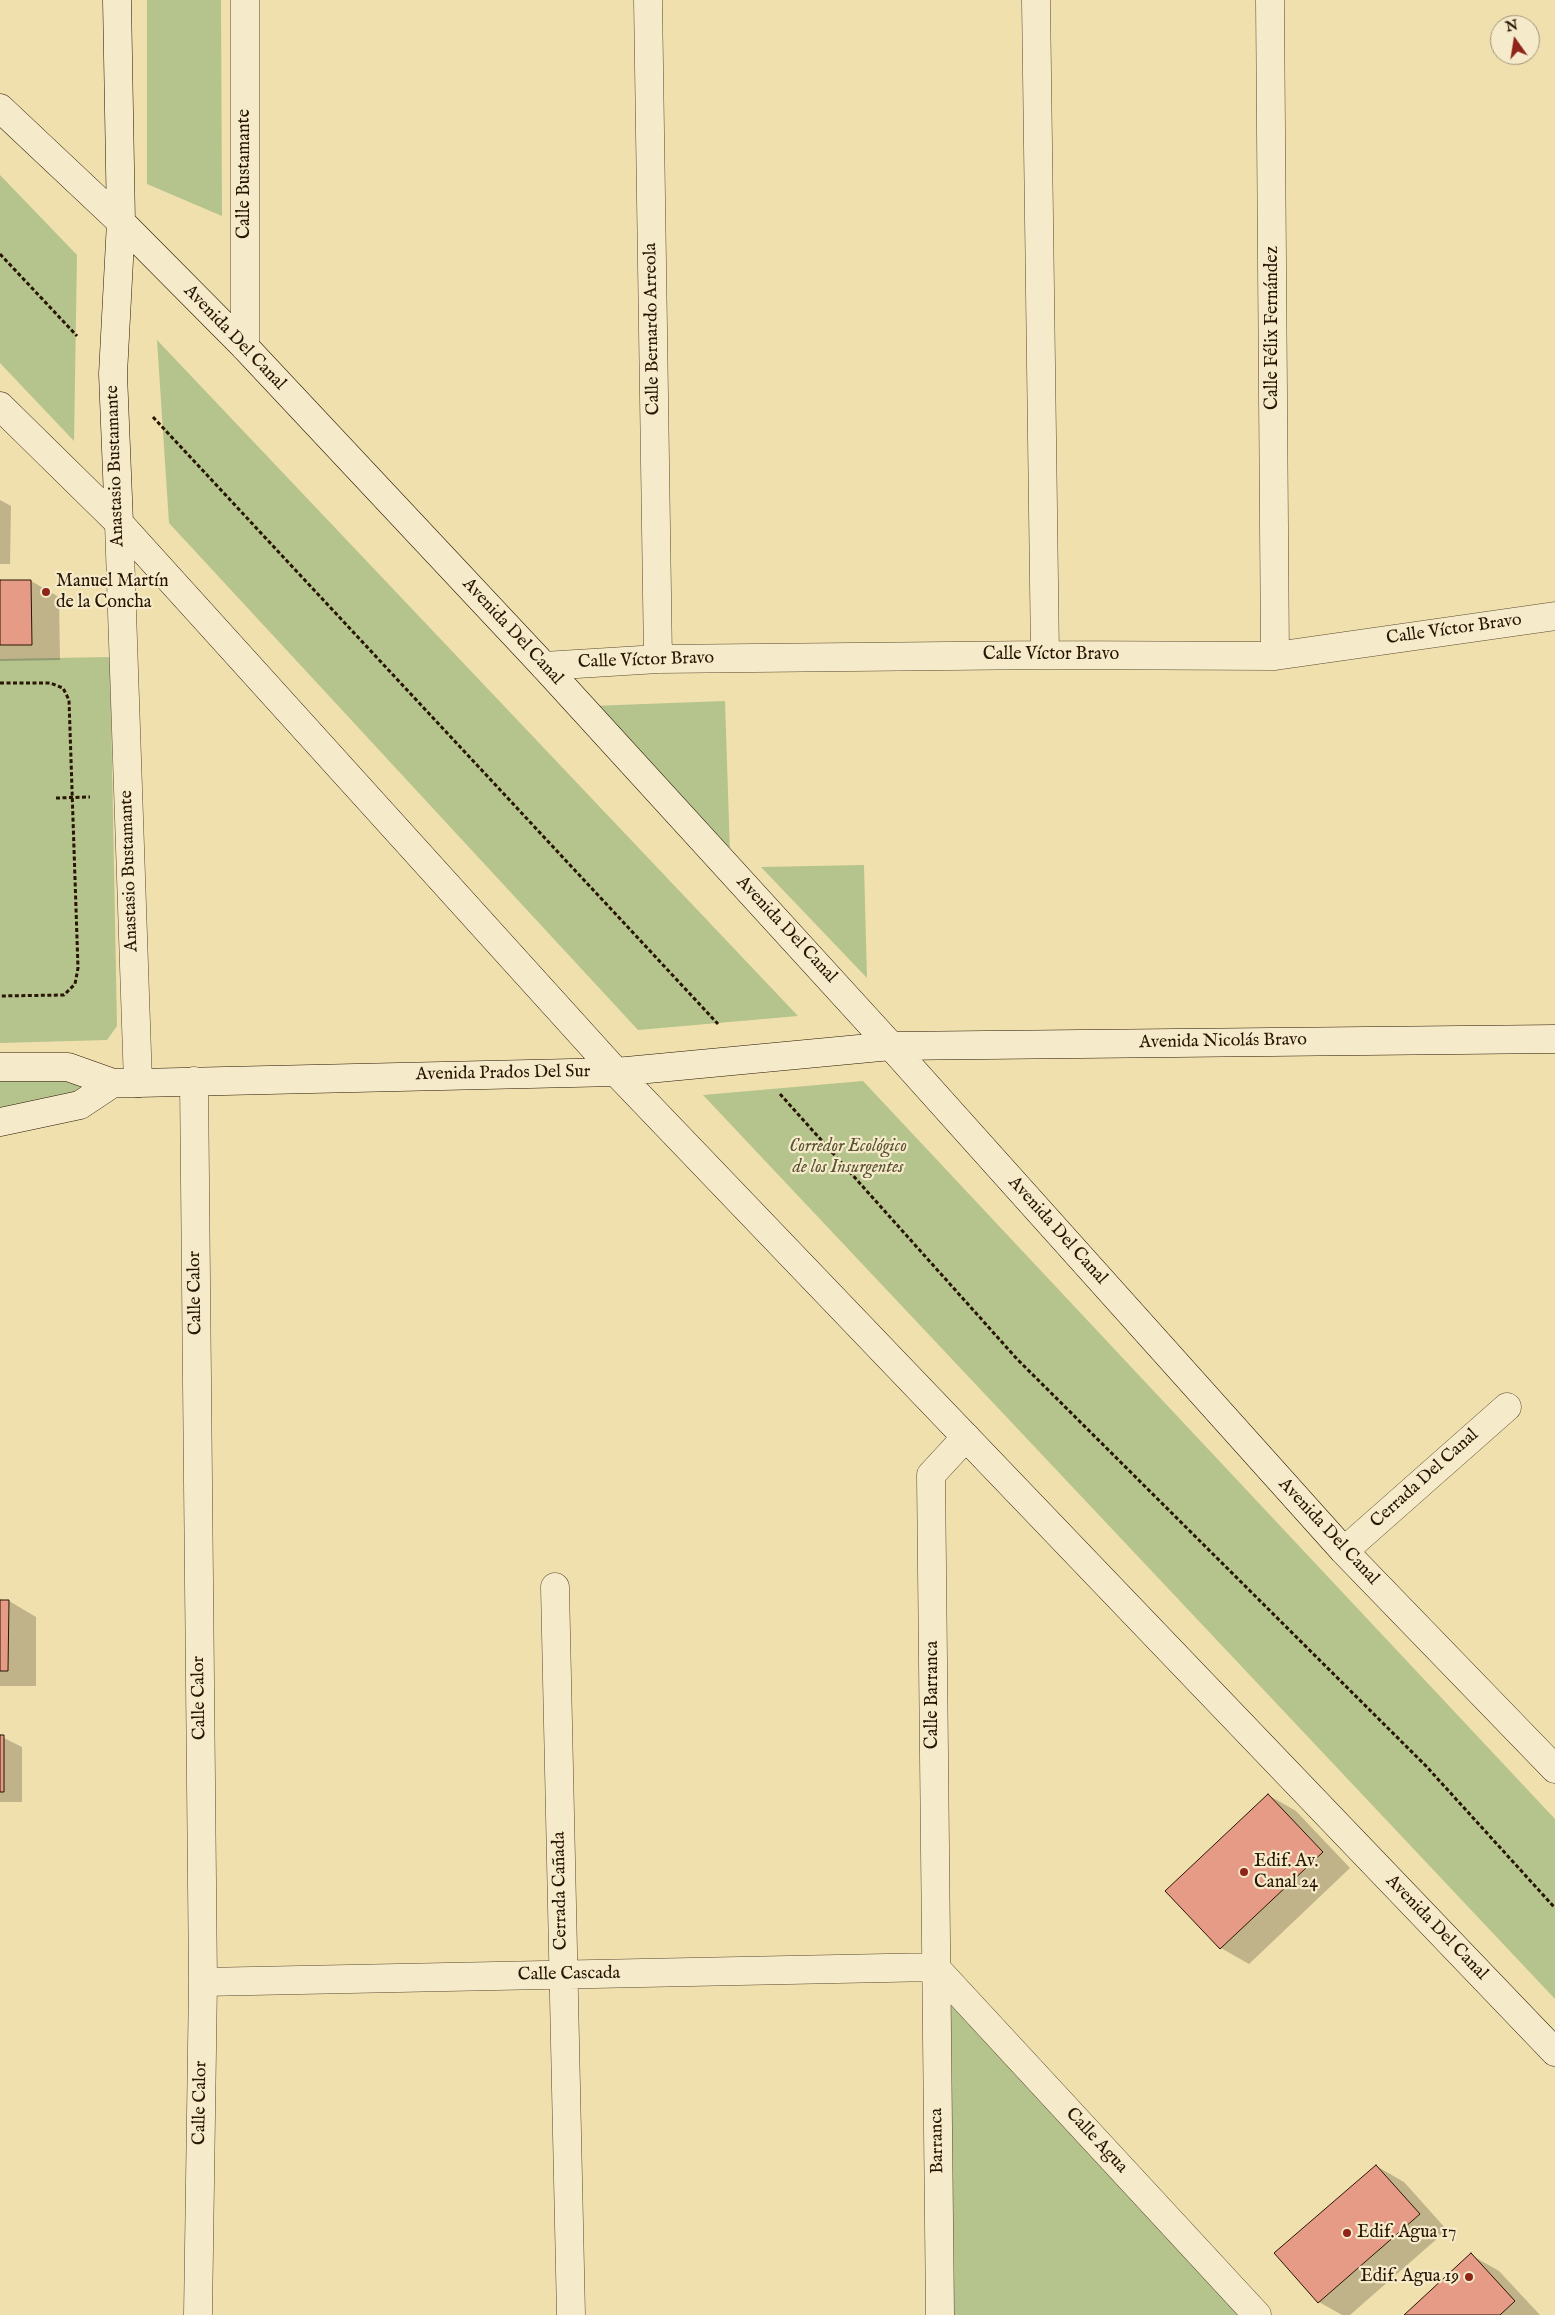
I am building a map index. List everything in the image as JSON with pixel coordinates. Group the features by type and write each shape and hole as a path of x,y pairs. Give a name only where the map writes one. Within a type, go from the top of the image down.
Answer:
{"street":[{"name":"Anastasio Bustamante","path":"117,0 121,222 113,374 119,523 125,1083"},
{"name":"Calle Bustamante","path":"245,0 245,347"},
{"name":"Calle Bernardo Arreola","path":"648,0 658,659"},
{"path":"1036,0 1045,654"},
{"name":"Calle Félix Fernández","path":"1270,0 1275,656"},
{"name":"Avenida Del Canal","path":"0,108 121,222 245,347 544,666 892,1046 1344,1551 1555,1769"},
{"name":"Avenida Del Canal","path":"0,406 119,523 616,1072 1555,2052"},
{"name":"Calle Víctor Bravo","path":"544,666 658,659 1045,654 1275,656 1555,616"},
{"name":"Avenida Nicolás Bravo","path":"892,1046 1555,1039"},
{"name":"Avenida Prados Del Sur","path":"0,1067 68,1067 125,1083 616,1072 892,1046"},
{"name":"Calle Calor","path":"194,1081 203,1982 198,2315"},
{"path":"0,1122 80,1105 125,1083"},
{"name":"Cerrada Del Canal","path":"1344,1551 1507,1407"},
{"name":"Calle Barranca","path":"935,1967 931,1475 966,1437"},
{"name":"Cerrada Cañada","path":"555,1587 571,2315"},
{"name":"Calle Cascada","path":"203,1982 935,1967"},
{"name":"Barranca","path":"935,1967 940,2315"},
{"name":"Calle Agua","path":"935,1967 1257,2315"}],"path":[{"path":"0,683 50,683 63,688 69,700 78,968 75,984 64,995 0,996"},
{"path":"56,798 98,796"}],"green space":[{"path":"147,0 221,0 222,216 147,184"},
{"path":"0,175 77,255 74,441 0,363"},
{"path":"157,340 798,1016 638,1030 169,523"},
{"path":"110,657 117,1026 107,1040 0,1043 0,659"},
{"path":"725,701 730,854 591,706"},
{"path":"864,866 867,978 761,867"},
{"path":"0,1070 102,1084 0,1117"},
{"name":"Corredor Ecológico de los Insurgentes","path":"863,1081 1555,1819 1555,1999 703,1095"},
{"path":"935,1967 1257,2315 940,2315"}],"building":[{"path":"0,580 31,580 32,645 0,645"},
{"path":"0,1600 9,1600 8,1671 0,1671"},
{"path":"0,1735 4,1735 4,1792 0,1792"},
{"name":"Edif. Av. Canal 24","path":"1268,1794 1323,1852 1220,1949 1165,1891"},
{"name":"Edif. Agua 17","path":"1376,2165 1420,2214 1318,2303 1274,2253"},
{"name":"Edif. Agua 19","path":"1471,2253 1515,2301 1500,2315 1404,2315"}],"place":[{"name":"Manuel Martín de la Concha","path":"46,592"},
{"name":"Edif. Av. Canal 24","path":"1244,1872"},
{"name":"Edif. Agua 17","path":"1347,2233"},
{"name":"Edif. Agua 19","path":"1469,2277"}]}
